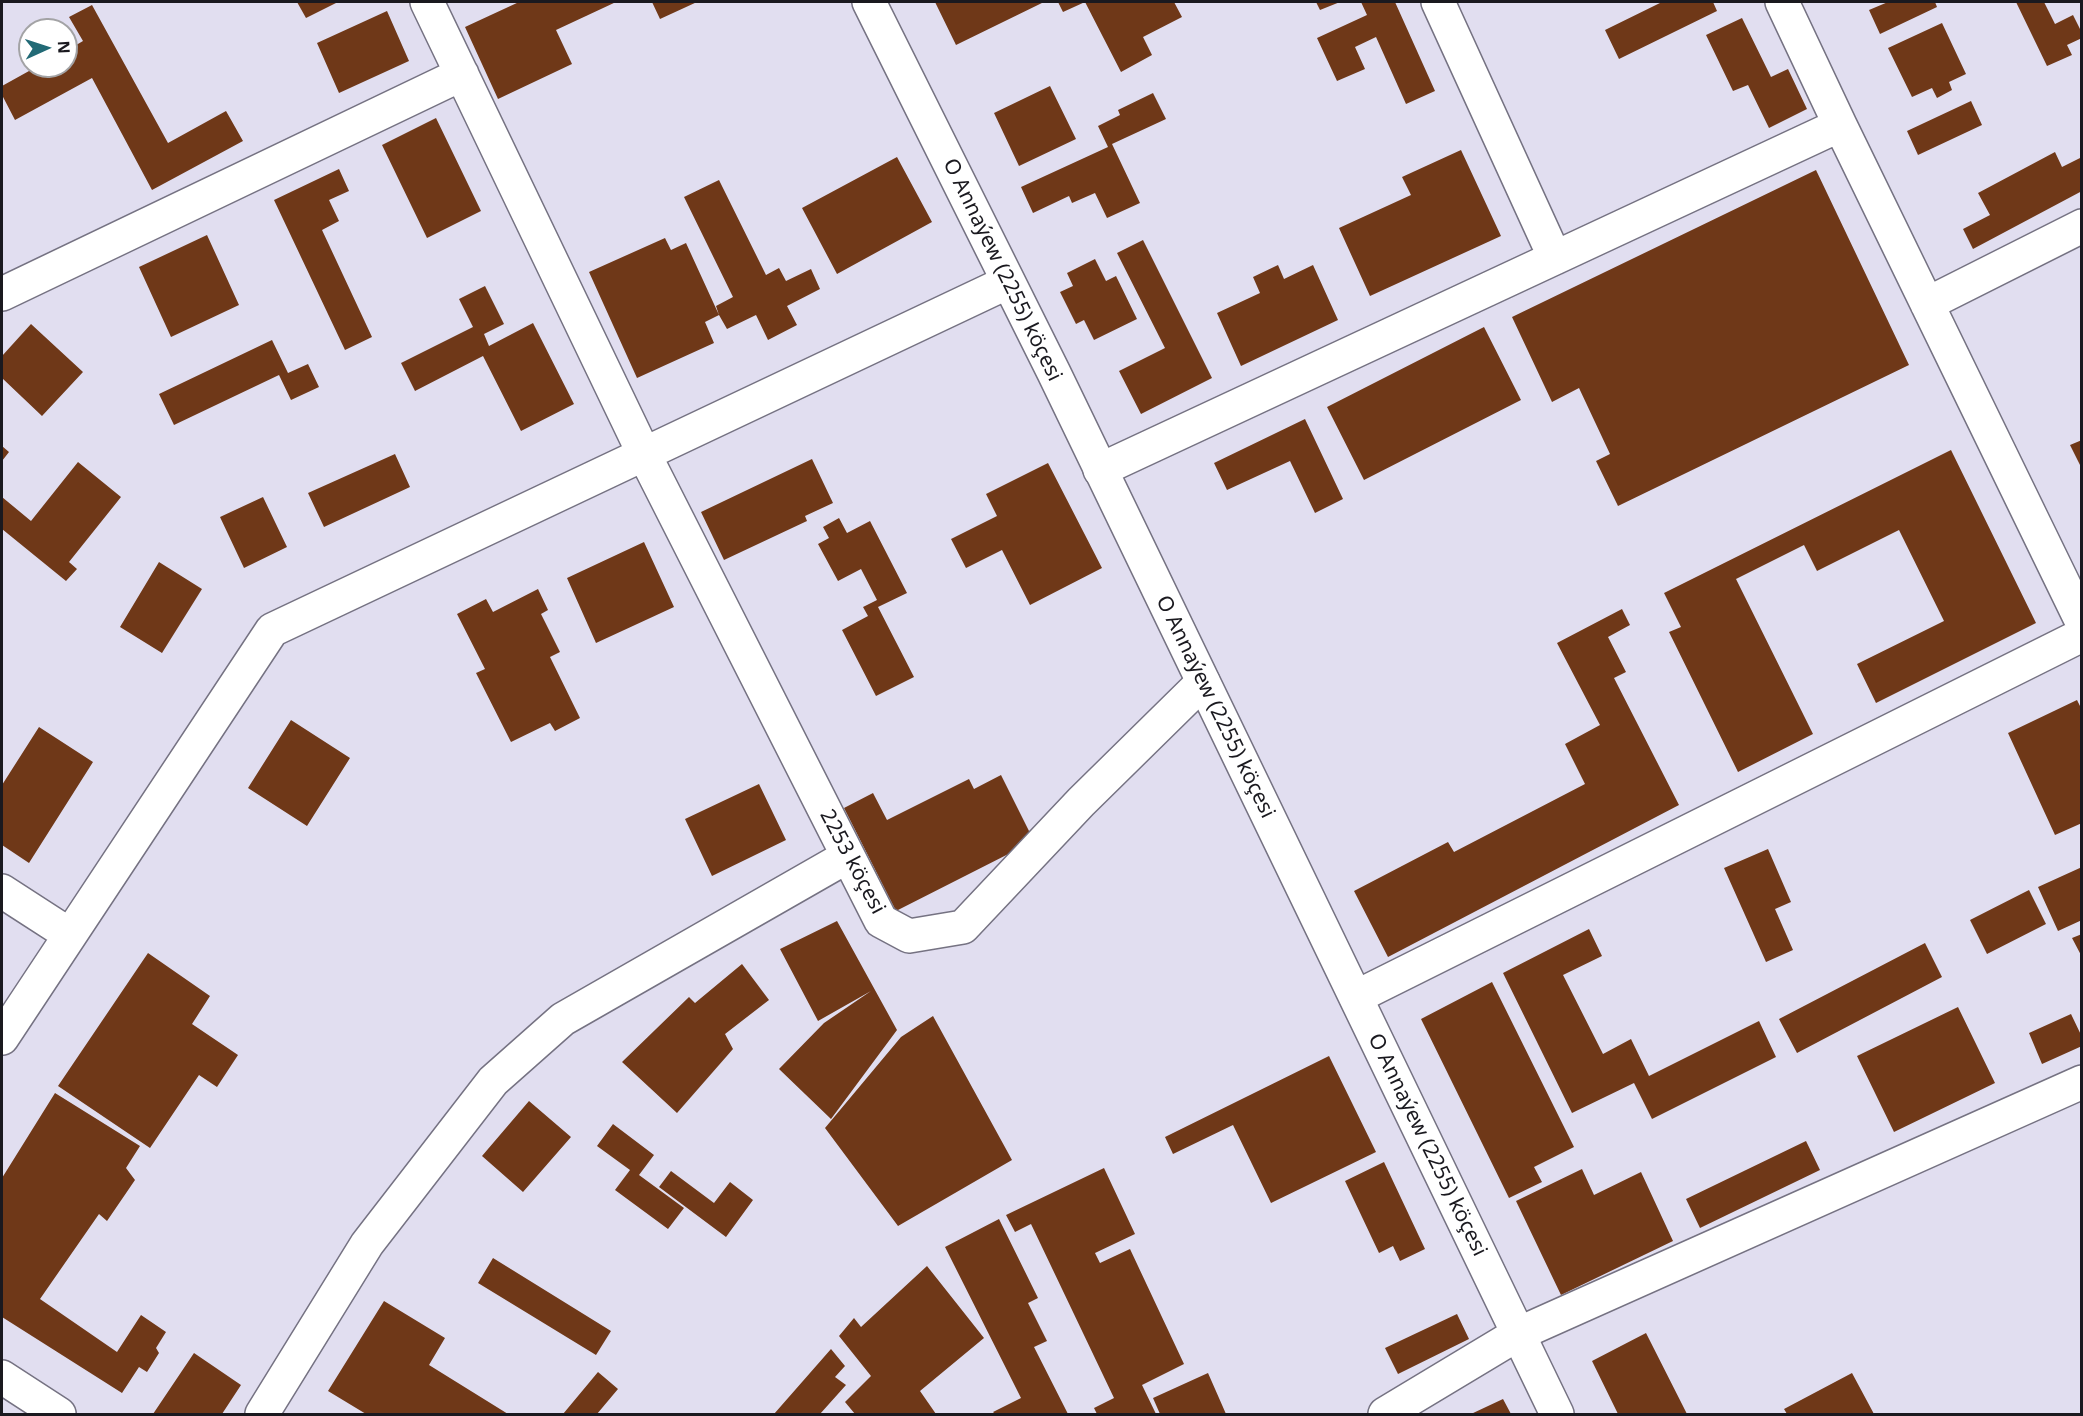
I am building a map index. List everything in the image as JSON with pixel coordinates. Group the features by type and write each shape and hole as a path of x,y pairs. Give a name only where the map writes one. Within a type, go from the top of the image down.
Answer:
{"street":[{"name":"2253 köçesi","path":"427,2 644,454 881,921 909,936 963,927 1081,802 1203,682"},
{"name":"O Annaýew (2255) köçesi","path":"869,2 1101,470 1557,1414"},
{"path":"1438,2 1555,258"},
{"path":"1782,2 2082,622"},
{"path":"2,294 462,74"},
{"path":"1101,470 1840,125"},
{"path":"1927,304 2082,226"},
{"path":"2,1038 272,630 1008,282"},
{"path":"1356,997 2082,635"},
{"path":"262,1414 368,1244 493,1081 563,1019 848,856"},
{"path":"2,891 70,935"},
{"path":"1385,1414 1518,1334 2082,1082"},
{"path":"2,1377 59,1414"}],"building":[{"path":"297,2 338,2 306,18"},
{"path":"519,2 616,2 556,30 572,64 498,99 465,27"},
{"path":"652,2 697,2 660,19"},
{"path":"935,2 1044,2 956,45"},
{"path":"1058,2 1085,2 1063,12"},
{"path":"1085,2 1174,2 1182,17 1143,37 1152,55 1121,72"},
{"path":"1316,2 1340,2 1320,10"},
{"path":"1361,2 1395,2 1435,91 1406,104 1376,37 1355,47 1365,69 1337,81 1317,38 1367,15"},
{"path":"1662,2 1713,2 1717,11 1619,59 1605,30"},
{"path":"1888,2 1935,2 1937,7 1880,34 1869,10"},
{"path":"2016,2 2044,2 2055,24 2073,15 2082,33 2082,38 2067,45 2072,55 2047,66"},
{"path":"92,5 168,143 226,111 243,141 152,190 92,78 15,120 2,95 2,86 18,77 78,78 78,44 83,41 78,32 78,18 69,17"},
{"path":"387,11 409,61 339,93 317,43"},
{"path":"1742,18 1771,77 1788,69 1807,109 1769,128 1748,85 1733,91 1706,35"},
{"path":"1942,23 1966,74 1949,82 1952,90 1937,98 1932,88 1912,97 1888,48"},
{"path":"1050,86 1076,139 1019,166 994,113"},
{"path":"1153,93 1166,119 1112,144 1140,203 1107,218 1095,193 1072,203 1069,196 1033,213 1021,187 1108,147 1098,126 1120,115 1118,110"},
{"path":"1971,101 1982,125 1918,155 1907,131"},
{"path":"436,118 481,211 427,238 382,145"},
{"path":"1461,150 1501,236 1370,296 1339,228 1411,195 1402,177"},
{"path":"2055,152 2062,167 2082,157 2082,191 1973,249 1963,229 1990,215 1978,193"},
{"path":"897,157 932,222 837,274 802,208"},
{"path":"339,169 349,191 329,200 339,221 322,230 372,337 345,350 274,200"},
{"path":"1816,170 1909,365 1618,506 1596,461 1610,454 1579,388 1552,402 1512,317"},
{"path":"719,180 766,275 779,268 786,281 811,269 820,289 787,306 797,325 768,340 756,315 727,329 716,306 733,297 684,197"},
{"path":"207,235 239,305 171,337 139,267"},
{"path":"665,238 671,250 686,243 719,315 705,322 714,343 637,378 589,272"},
{"path":"1143,240 1212,378 1141,414 1119,371 1165,348 1117,253"},
{"path":"1095,259 1106,281 1116,276 1137,319 1094,340 1084,320 1076,324 1060,292 1073,286 1067,273"},
{"path":"1278,265 1284,279 1313,265 1338,320 1241,366 1217,313 1260,293 1253,277"},
{"path":"485,286 504,324 484,334 489,346 533,323 574,404 521,431 483,356 415,391 401,363 473,327 459,299"},
{"path":"31,324 83,372 42,416 2,378 2,356"},
{"path":"1484,327 1521,400 1364,480 1327,407"},
{"path":"272,340 288,373 308,364 319,387 291,400 279,375 174,425 159,394"},
{"path":"1305,419 1343,499 1315,513 1290,461 1227,490 1214,463"},
{"path":"2082,440 2082,469 2070,445"},
{"path":"2,446 9,452 2,461"},
{"path":"1951,450 2036,623 1876,703 1857,664 1944,621 1899,530 1817,571 1804,545 1736,579 1813,734 1738,772 1669,632 1681,627 1664,593"},
{"path":"395,454 410,487 324,527 308,493"},
{"path":"812,459 833,503 805,516 807,521 724,560 701,512"},
{"path":"78,462 121,497 69,562 77,569 66,581 2,529 2,497 31,521"},
{"path":"1048,463 1102,568 1030,605 1002,550 966,568 951,539 997,516 986,494"},
{"path":"263,497 287,547 244,568 220,517"},
{"path":"839,518 847,533 870,521 907,593 878,607 914,677 876,696 842,630 868,616 863,607 877,600 861,569 838,581 818,544 829,538 823,527"},
{"path":"644,542 674,607 596,643 567,578"},
{"path":"159,562 202,589 162,653 120,627"},
{"path":"538,589 548,610 541,614 560,652 550,657 580,718 555,731 550,723 511,742 476,673 485,669 457,614 486,599 493,612"},
{"path":"1622,609 1630,625 1608,637 1626,672 1614,678 1679,805 1388,957 1354,891 1448,842 1454,852 1585,784 1565,744 1600,725 1557,643"},
{"path":"2077,700 2082,710 2082,823 2055,835 2008,733"},
{"path":"291,720 350,758 307,826 248,788"},
{"path":"39,727 93,762 29,863 2,845 2,785"},
{"path":"1001,775 1034,841 896,911 844,808 873,793 887,820 969,779 974,789"},
{"path":"759,784 786,840 712,876 685,819"},
{"path":"1768,849 1791,902 1775,909 1793,950 1766,962 1724,868"},
{"path":"2082,867 2082,920 2058,931 2038,887"},
{"path":"2029,890 2046,924 1987,954 1970,920"},
{"path":"837,921 897,1030 831,1119 779,1069 824,1023 871,991 818,1021 780,949"},
{"path":"1589,929 1602,956 1563,975 1603,1054 1631,1039 1649,1076 1759,1021 1776,1057 1652,1119 1634,1083 1572,1113 1503,973"},
{"path":"2082,934 2082,957 2072,938"},
{"path":"1925,943 1942,977 1797,1053 1779,1019"},
{"path":"148,953 210,996 192,1024 238,1055 217,1087 199,1075 150,1148 58,1086"},
{"path":"742,964 769,1000 725,1034 733,1049 677,1113 622,1062 689,997 695,1003"},
{"path":"1492,982 1574,1147 1534,1167 1542,1182 1509,1198 1421,1019"},
{"path":"1958,1007 1995,1083 1894,1132 1857,1056"},
{"path":"2071,1014 2082,1037 2082,1046 2042,1064 2029,1033"},
{"path":"933,1016 1012,1160 898,1226 825,1128 901,1037"},
{"path":"1329,1056 1376,1152 1271,1203 1233,1125 1173,1154 1165,1137"},
{"path":"55,1093 140,1146 126,1168 135,1180 107,1221 99,1214 40,1299 117,1352 141,1315 166,1332 156,1348 159,1353 147,1372 139,1367 122,1393 2,1317 2,1178"},
{"path":"529,1101 571,1137 523,1192 482,1156"},
{"path":"613,1124 654,1155 639,1175 684,1208 668,1229 615,1190 630,1170 597,1146"},
{"path":"1806,1141 1820,1170 1700,1228 1686,1199"},
{"path":"1384,1162 1425,1249 1400,1261 1393,1246 1379,1253 1345,1181"},
{"path":"1104,1168 1135,1234 1095,1253 1100,1263 1130,1249 1184,1364 1142,1385 1156,1414 1097,1414 1094,1408 1114,1398 1031,1224 1015,1232 1006,1215"},
{"path":"1582,1169 1594,1195 1641,1172 1673,1241 1561,1295 1516,1201"},
{"path":"671,1171 714,1203 730,1182 753,1200 726,1237 659,1187"},
{"path":"999,1219 1038,1298 1028,1303 1047,1341 1034,1347 1068,1414 995,1414 993,1412 1021,1398 945,1247"},
{"path":"493,1258 611,1331 596,1355 478,1283"},
{"path":"927,1266 984,1338 920,1391 936,1414 855,1414 845,1402 871,1376 839,1336 854,1318 861,1327"},
{"path":"384,1301 445,1338 429,1365 508,1414 366,1414 328,1391"},
{"path":"1457,1314 1469,1339 1398,1374 1385,1348"},
{"path":"1646,1333 1687,1414 1618,1414 1592,1361"},
{"path":"831,1349 845,1366 835,1377 846,1385 820,1414 774,1414"},
{"path":"194,1353 241,1385 222,1414 153,1414"},
{"path":"598,1372 618,1389 597,1414 563,1414"},
{"path":"1208,1373 1226,1414 1160,1414 1153,1398"},
{"path":"1852,1373 1874,1414 1787,1414 1784,1409"},
{"path":"1503,1399 1511,1414 1471,1414"}]}
